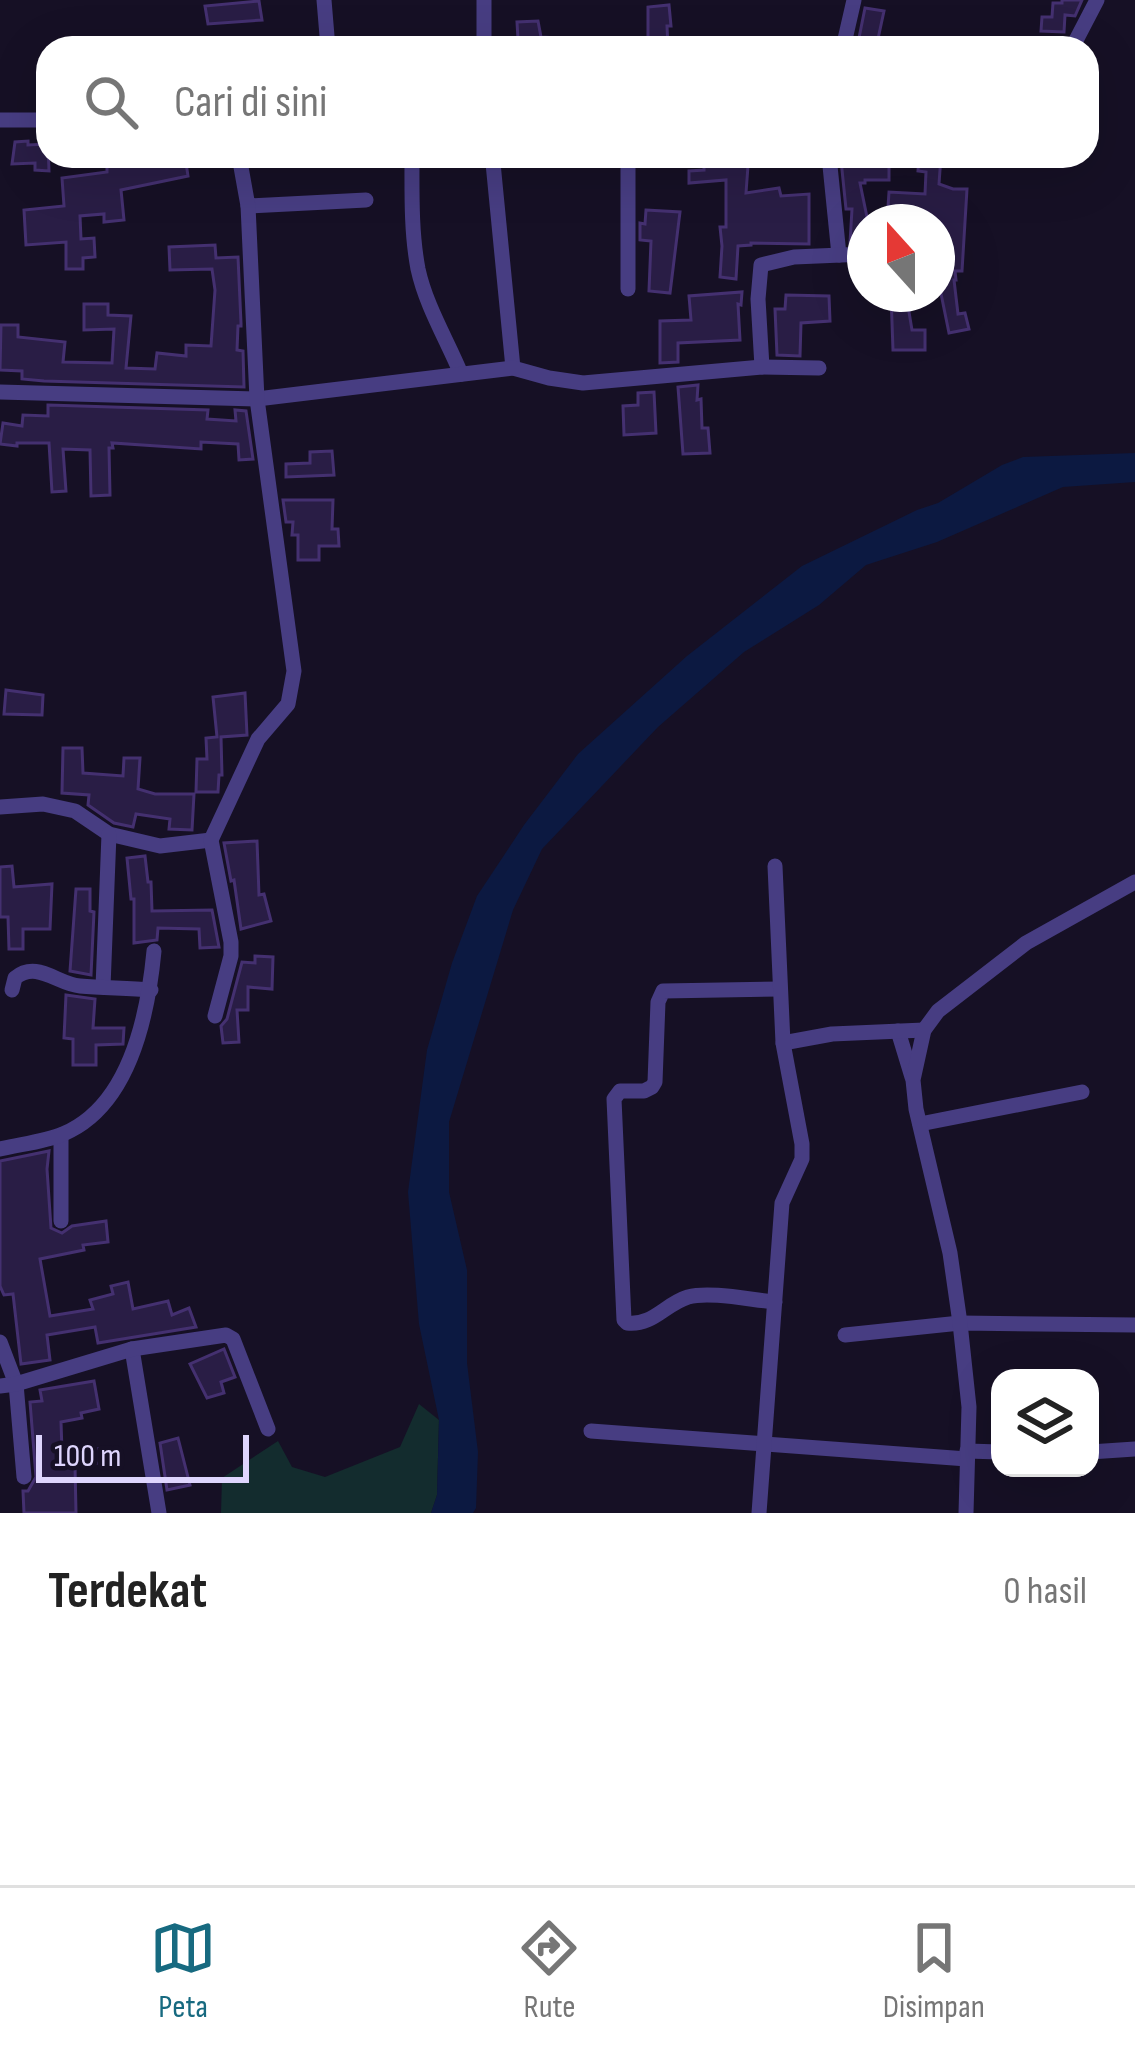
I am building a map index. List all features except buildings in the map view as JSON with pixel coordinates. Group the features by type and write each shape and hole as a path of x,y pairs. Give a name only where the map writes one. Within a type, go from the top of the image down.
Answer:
{"street":[{"path":"324,0 327,36"},
{"path":"484,0 484,36"},
{"path":"846,36 854,0"},
{"path":"1078,36 1096,0"},
{"path":"0,120 36,120"},
{"path":"215,1016 231,942 211,840 258,739 288,704 294,670 257,399 248,206 240,168"},
{"path":"412,168 418,269 461,374"},
{"path":"494,168 513,368"},
{"path":"628,168 628,289"},
{"path":"830,168 839,255"},
{"path":"248,206 366,200"},
{"path":"762,367 761,265 794,257 847,255"},
{"path":"0,392 257,399 513,368 583,383 762,367 819,368"},
{"path":"0,807 43,804 75,811 109,834 160,846 211,840"},
{"path":"103,987 109,834"},
{"path":"759,1513 782,1204 802,1159 783,1043 775,866"},
{"path":"913,1080 924,1030 938,1011 1026,943 1135,882"},
{"path":"0,1149 61,1135 94,1113 111,1094 141,1032 154,951"},
{"path":"12,990 15,978 25,971 50,974 73,986 151,990"},
{"path":"776,1302 695,1295 650,1320 632,1324 624,1320 614,1099 620,1091 652,1087 663,991 780,989"},
{"path":"783,1043 832,1034 924,1030"},
{"path":"898,1031 913,1080 961,1323 968,1407 966,1513"},
{"path":"920,1124 1082,1092"},
{"path":"61,1135 61,1221"},
{"path":"844,1335 961,1323 1135,1325"},
{"path":"8,1385 132,1349 231,1336 268,1429"},
{"path":"0,1342 24,1477"},
{"path":"132,1349 159,1513"},
{"path":"591,1431 762,1444 991,1453"},
{"path":"1099,1451 1135,1449"}],"green space":[{"path":"419,1404 439,1420 437,1495 431,1513 221,1513 222,1478 278,1441 292,1467 325,1477 400,1447"}],"water":[{"path":"1135,453 1135,482 1063,487 937,542 866,565 819,605 744,652 658,727 542,849 513,910 449,1122 449,1192 467,1270 467,1363 478,1452 476,1508 473,1513 431,1513 437,1495 439,1420 419,1324 408,1192 427,1050 477,896 524,825 578,754 687,656 802,566 938,503 1023,457"}]}
